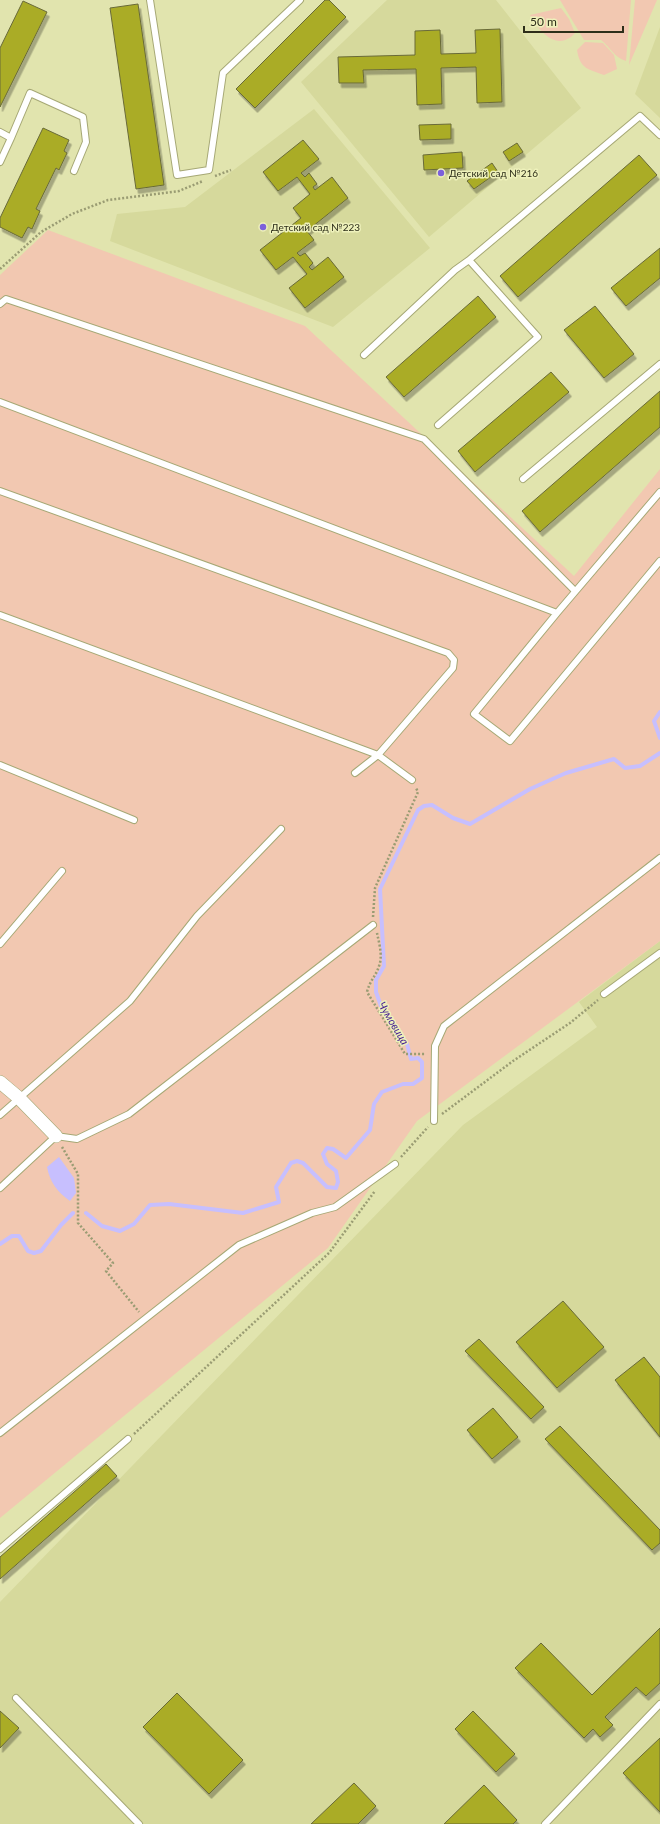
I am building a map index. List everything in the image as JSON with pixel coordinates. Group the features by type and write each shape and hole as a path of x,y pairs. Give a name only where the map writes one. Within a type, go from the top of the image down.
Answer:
{"street":[{"path":"0,1082 19,1098 56,1136"}],"lane":[{"path":"150,0 177,175 209,170 223,73 300,0"},
{"path":"0,162 30,94 83,117 86,142 74,171"},
{"path":"364,355 454,270 469,260 640,116 660,135"},
{"path":"0,132 11,138"},
{"path":"438,426 538,337 469,260"},
{"path":"0,304 6,299 424,439 576,591"},
{"path":"522,479 660,364"},
{"path":"0,402 557,613"},
{"path":"0,491 448,653 454,660 453,668 378,755 355,773"},
{"path":"660,492 557,613 474,714 510,741 660,561"},
{"path":"0,615 378,755 412,780"},
{"path":"0,766 134,820"},
{"path":"0,1114 130,1001 196,916 280,829"},
{"path":"434,1121 436,1046 444,1026 660,858"},
{"path":"0,944 62,872"},
{"path":"0,1188 56,1136 77,1139 129,1114 373,925"},
{"path":"604,994 660,953"},
{"path":"0,1433 238,1245 312,1213 335,1207 395,1164"},
{"path":"0,1549 128,1439"},
{"path":"16,1698 139,1824"},
{"path":"545,1824 660,1704"}],"path":[{"path":"212,178 231,170"},
{"path":"0,269 41,232 72,214 108,200 179,191 205,181"},
{"path":"412,780 418,792 375,888 373,925 377,934 380,965 370,981 367,992 405,1054 417,1055"},
{"path":"395,1164 434,1121 513,1061 570,1023 604,994"},
{"path":"56,1136 78,1174 78,1223 113,1263 106,1271 145,1319"},
{"path":"128,1439 329,1253 376,1189"}],"shaded area":[{"name":"Детский сад №216","path":"387,0 496,0 581,108 429,237 301,82"},
{"path":"560,0 631,0 626,61 622,60 616,55 601,40 584,40"},
{"path":"635,0 657,0 629,65"},
{"path":"561,8 569,19 575,33 568,39 562,41 549,38 538,27 530,15"},
{"path":"660,27 660,118 635,94"},
{"path":"585,42 603,43 614,55 617,69 604,75 583,65 578,56 577,50"},
{"name":"Детский сад №223","path":"314,109 430,248 333,327 110,241 117,214 185,207"},
{"path":"48,230 305,326 574,576 660,469 660,941 417,1121 328,1248 0,1518 0,275"},
{"path":"660,941 660,1824 0,1824 0,1748 19,1728 0,1711 0,1602 463,1125 597,1027 579,1002"},
{"path":"59,1157 74,1178 76,1193 70,1201 61,1194 52,1182 48,1172 47,1167"}],"building":[{"path":"325,0 329,0 346,17 255,108 236,89"},
{"path":"23,1 47,12 0,107 0,48"},
{"path":"138,4 164,185 136,189 110,8"},
{"path":"500,29 502,102 477,103 476,67 441,68 442,104 417,105 416,69 363,70 364,83 339,83 338,57 415,55 415,31 440,30 441,54 476,53 475,30"},
{"path":"451,124 451,139 420,140 419,125"},
{"path":"43,128 69,140 64,151 67,153 59,170 56,168 36,209 40,211 32,229 28,227 22,238 0,227 0,218"},
{"path":"303,140 319,159 301,173 305,177 309,173 317,184 313,187 315,190 332,177 348,198 307,231 314,240 297,253 300,256 305,253 313,263 309,267 312,270 328,257 344,277 305,308 289,288 307,274 293,257 276,270 260,250 301,218 293,208 310,194 297,177 278,191 263,172"},
{"path":"517,143 523,152 509,161 503,152"},
{"path":"462,152 463,168 424,170 423,155"},
{"path":"639,155 657,175 518,297 500,276"},
{"path":"492,163 498,172 474,189 467,181"},
{"path":"660,248 660,278 626,306 611,288"},
{"path":"478,296 496,317 404,397 386,377"},
{"path":"595,306 634,354 604,378 564,330"},
{"path":"551,372 569,392 475,472 458,451"},
{"path":"660,391 660,427 540,532 522,511"},
{"path":"563,1301 604,1347 557,1388 516,1342"},
{"path":"479,1339 544,1407 531,1419 465,1351"},
{"path":"644,1357 660,1377 660,1437 615,1380"},
{"path":"493,1408 518,1437 492,1459 467,1430"},
{"path":"560,1426 660,1530 660,1543 652,1550 545,1439"},
{"path":"106,1464 117,1476 0,1579 0,1557"},
{"path":"660,1628 660,1683 646,1696 636,1687 605,1717 613,1725 600,1737 593,1729 584,1738 515,1668 541,1643 592,1695"},
{"path":"177,1693 243,1760 209,1794 143,1727"},
{"path":"0,1711 19,1728 0,1748"},
{"path":"473,1711 515,1754 496,1772 455,1729"},
{"path":"660,1738 660,1812 623,1773"},
{"path":"354,1783 376,1806 358,1824 311,1824"},
{"path":"484,1785 517,1820 513,1824 444,1824"}],"waterway":[{"name":"Чумовица","path":"660,712 654,721 660,738"},
{"name":"Чумовица","path":"86,1213 102,1226 120,1231 134,1224 150,1205 169,1204 243,1213 279,1202 276,1187 291,1163 297,1161 303,1163 327,1187 336,1188 338,1182 336,1171 327,1164 323,1154 327,1148 333,1149 346,1158 370,1130 374,1104 382,1092 403,1084 413,1084 422,1078 422,1062 418,1058 411,1059 407,1044 381,1006 376,992 376,980 384,966 380,889 418,810 424,806 432,805 453,818 470,824 530,789 566,773 614,759 625,768 640,766 660,753"},
{"name":"Чумовица","path":"0,1244 12,1236 19,1236 28,1251 34,1253 41,1251 61,1225 73,1213"}],"place":[{"name":"Детский сад №216","path":"441,173"},
{"name":"Детский сад №223","path":"263,227"}]}
